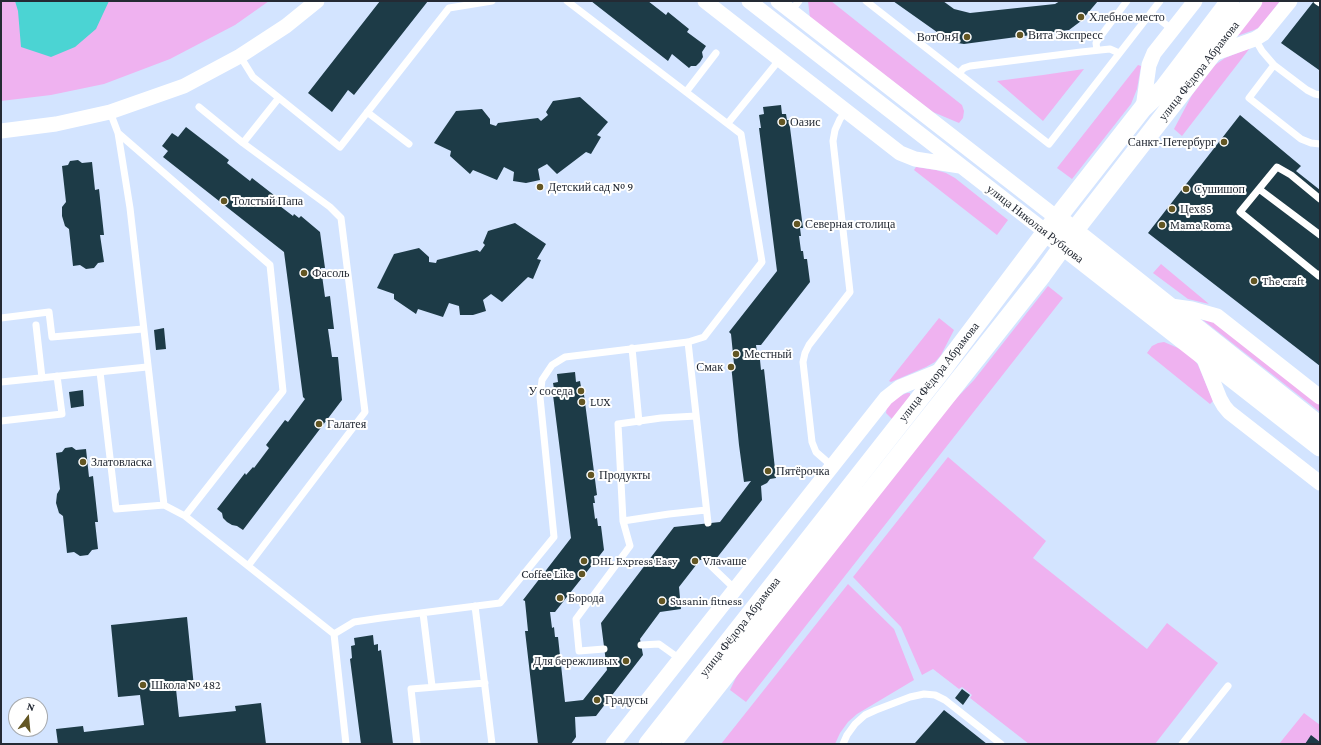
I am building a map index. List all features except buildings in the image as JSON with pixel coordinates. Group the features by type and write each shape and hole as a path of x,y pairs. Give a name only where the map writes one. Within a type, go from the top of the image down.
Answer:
{"street":[{"path":"1,131 56,124 110,112 184,86 240,56 286,26 317,1"},
{"path":"705,1 900,152 915,159 961,166"},
{"name":"улица Николая Рубцова","path":"749,1 1320,446"},
{"name":"улица Николая Рубцова","path":"778,1 795,6 1057,218 1171,306 1195,327 1320,426"},
{"path":"1143,108 1149,65 1154,53 1195,1"},
{"name":"улица Фёдора Абрамова","path":"648,744 942,370 1046,232 1143,108 1163,89 1230,1"},
{"name":"улица Фёдора Абрамова","path":"671,744 1037,282 1074,231 1253,1"},
{"path":"1213,54 1263,34 1290,1"},
{"path":"1171,306 1192,309 1217,316 1320,397"},
{"path":"1202,354 1220,400 1229,412 1320,483"},
{"path":"613,744 886,398 900,387 942,370"}],"lane":[{"path":"240,56 253,77 278,99 340,147 449,8 492,1"},
{"path":"334,634 354,622 500,603 554,537 540,397 542,380 552,365 565,357 688,342 704,337 762,262 741,134 568,1"},
{"path":"866,1 1049,144 1160,1"},
{"path":"1096,50 1096,43 1127,1"},
{"path":"1151,13 1173,30"},
{"path":"1255,38 1262,51 1274,65 1307,90 1320,95"},
{"path":"959,73 964,68 970,66 1096,50 1110,49 1119,53"},
{"path":"686,92 716,53"},
{"path":"728,123 780,59"},
{"path":"1274,65 1249,98 1301,139 1311,143 1320,144"},
{"path":"243,143 278,99"},
{"path":"199,107 243,143 330,207 341,218 365,412 248,566"},
{"path":"832,466 816,452 812,442 803,362 809,345 850,292 833,141 835,130 846,111"},
{"path":"110,112 118,134 130,208 164,505"},
{"path":"367,112 409,144"},
{"path":"118,134 270,265 283,392 185,516"},
{"path":"1320,199 1291,175 1277,166 1240,212 1319,276 1320,274"},
{"path":"1259,189 1320,235"},
{"path":"1,318 49,312 52,337 143,329"},
{"path":"36,325 42,378"},
{"path":"688,342 708,523"},
{"path":"632,348 639,422"},
{"path":"1,382 148,366"},
{"path":"100,372 116,509 164,505 185,516 334,634 346,744"},
{"path":"1,421 62,414 57,376"},
{"path":"604,649 579,652 576,619 630,546 623,521 618,424 661,418 696,416"},
{"path":"623,521 706,510"},
{"path":"709,560 710,565 735,589"},
{"path":"475,606 492,744"},
{"path":"423,613 432,686"},
{"path":"641,645 659,644 680,659"},
{"path":"417,744 411,689 432,686 485,683"},
{"path":"1182,744 1228,686"},
{"path":"843,744 847,735 855,724 865,715 910,697 924,694 935,695 946,700 1001,744"}],"shaded area":[{"path":"1,1 269,1 235,25 170,59 104,84 51,95 1,101"},
{"path":"15,1 109,1 96,29 75,47 51,57 21,47 18,11"},
{"path":"808,1 831,1 962,105 964,111 963,118 959,123 933,112 810,18"},
{"path":"1262,1 1280,1 1260,27 1237,36 1237,34"},
{"path":"1250,48 1182,136 1174,129 1192,95 1215,65 1225,58"},
{"path":"1138,65 1141,66 1137,89 1131,104 1072,179 1057,168"},
{"path":"1084,69 1043,121 997,81 1043,75"},
{"path":"916,167 936,170 955,178 1008,220 997,235 914,170"},
{"path":"1161,264 1209,304 1188,299 1153,273"},
{"path":"1048,286 1063,298 746,702 730,690 743,663 928,428 974,380"},
{"path":"939,318 954,330 941,355 935,362 926,367 891,382 889,381"},
{"path":"1203,320 1214,322 1320,404 1320,412"},
{"path":"1164,342 1185,351 1193,358 1198,365 1213,401 1210,404 1147,353 1152,346"},
{"path":"907,393 910,393 910,396 892,419 886,413 887,407 891,402"},
{"path":"948,457 1046,541 1033,558 1147,649 1167,623 1218,663 1155,744 1029,744 970,698 972,695 962,687 959,689 933,669 922,675 901,627 853,577"},
{"path":"848,584 894,629 914,680 857,714 848,722 840,733 835,744 721,744"},
{"path":"1304,713 1320,725 1320,744 1279,744"}],"place":[{"name":"Хлебное место","path":"1081,17"},
{"name":"Вита Экспресс","path":"1020,35"},
{"name":"ВотОнЯ","path":"967,37"},
{"name":"Оазис","path":"782,122"},
{"name":"Санкт-Петербург","path":"1224,142"},
{"name":"Детский сад № 9","path":"540,187"},
{"name":"Сушишоп","path":"1186,189"},
{"name":"Толстый Папа","path":"224,201"},
{"name":"Цех85","path":"1172,209"},
{"name":"Северная столица","path":"797,224"},
{"name":"Mama Roma","path":"1162,225"},
{"name":"Фасоль","path":"304,273"},
{"name":"The craft","path":"1254,281"},
{"name":"Местный","path":"736,354"},
{"name":"Смак","path":"731,367"},
{"name":"У соседа","path":"581,391"},
{"name":"LUX","path":"582,402"},
{"name":"Галатея","path":"319,424"},
{"name":"Златовласка","path":"83,462"},
{"name":"Пятёрочка","path":"768,471"},
{"name":"Продукты","path":"591,475"},
{"name":"DHL Express Easy","path":"584,561"},
{"name":"Vлаvаше","path":"695,561"},
{"name":"Coffee Like","path":"582,574"},
{"name":"Борода","path":"560,598"},
{"name":"Susanin fitness","path":"662,601"},
{"name":"Для бережливых","path":"626,661"},
{"name":"Школа № 482","path":"143,685"},
{"name":"Градусы","path":"597,700"}]}
